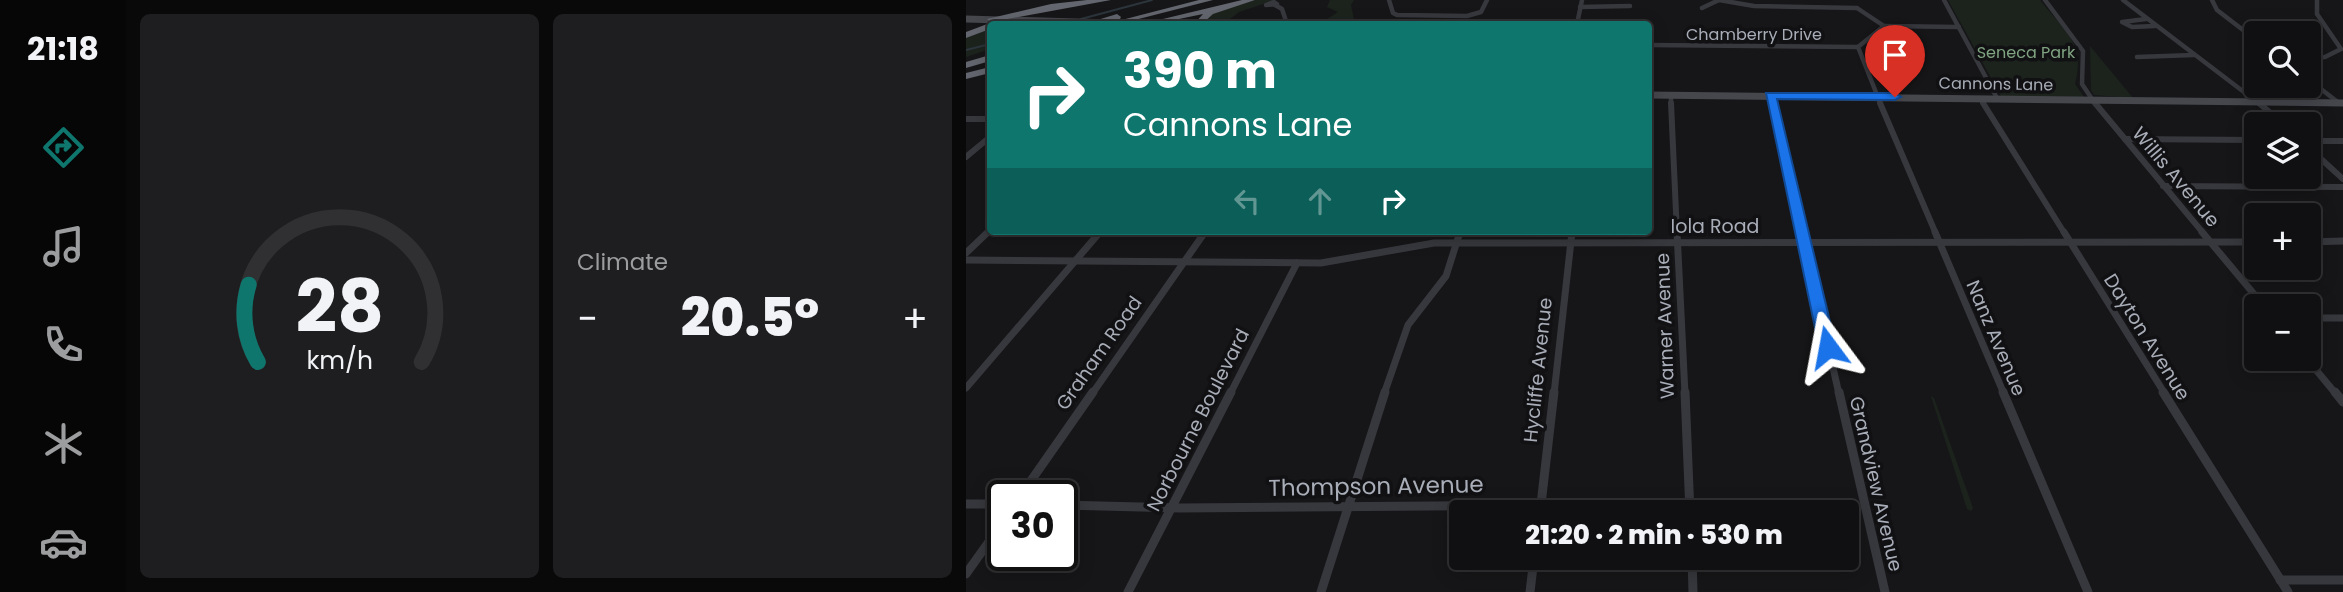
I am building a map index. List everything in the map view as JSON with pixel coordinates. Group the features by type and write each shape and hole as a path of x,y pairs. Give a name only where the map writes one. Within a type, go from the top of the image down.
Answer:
{"highway":[{"path":"1000,21 1029,10 1107,0"},
{"path":"1098,21 1186,0"},
{"path":"1122,21 1209,0"},
{"path":"1161,21 1251,0"},
{"path":"1200,21 1204,16 1222,8"},
{"path":"1018,21 1014,17 1029,10"},
{"path":"966,22 971,29 966,35"},
{"path":"966,35 987,26"},
{"path":"966,58 987,52"},
{"path":"966,65 987,59"},
{"path":"966,76 987,71"}],"main road":[{"path":"1041,21 1087,21"},
{"path":"966,22 987,23"},
{"name":"Cannons Lane","path":"1652,95 2341,103"}],"street":[{"path":"1389,0 1397,15 1467,16 1482,11 1487,0"},
{"path":"1578,21 1582,0"},
{"path":"1702,8 1719,0 1754,6 1857,8 1884,26 1959,27"},
{"path":"1857,8 1860,0"},
{"path":"1944,0 1997,98"},
{"path":"2045,0 2083,51 2082,84 2091,100"},
{"path":"2123,0 2270,112"},
{"path":"2212,0 2217,10 2244,31"},
{"path":"2317,0 2317,15 2342,49 2332,55 2321,56"},
{"path":"1275,5 1282,9 1286,21"},
{"path":"1580,7 1630,6"},
{"path":"2146,19 2122,22 2134,27 2156,26"},
{"path":"1858,47 1884,26"},
{"name":"Chamberry Drive","path":"1652,45 1858,47"},
{"name":"Nanz Avenue","path":"1858,47 1875,97 2088,592"},
{"path":"2137,57 2194,55"},
{"path":"2321,88 2341,103"},
{"name":"Warner Avenue","path":"1671,95 1690,500"},
{"name":"Grandview Avenue","path":"1770,96 1885,592"},
{"name":"Dayton Avenue","path":"1980,98 2287,592"},
{"name":"Willis Avenue","path":"2091,100 2254,294"},
{"path":"966,119 987,119"},
{"path":"966,157 987,139"},
{"path":"2125,139 2244,140"},
{"path":"2321,141 2343,141"},
{"path":"2321,159 2343,179"},
{"path":"2163,186 2343,187"},
{"path":"966,253 987,233"},
{"path":"966,388 1098,235"},
{"name":"Graham Road","path":"1032,480 1203,235"},
{"path":"1321,592 1402,339 1408,325 1446,276 1459,235"},
{"name":"Hycliffe Avenue","path":"1541,500 1571,235"},
{"name":"Iola Road","path":"966,260 1297,263 1341,261 1411,244 1457,243 2244,242"},
{"path":"2321,242 2343,242"},
{"name":"Norbourne Boulevard","path":"1128,592 1297,263"},
{"path":"2321,318 2343,318"},
{"path":"2317,371 2343,402"},
{"path":"966,504 987,505"},
{"name":"Thompson Avenue","path":"1078,505 1449,508"},
{"path":"966,574 987,544"},
{"path":"1530,592 1533,570"},
{"path":"1692,570 1693,592"},
{"path":"2280,580 2343,580"}],"green space":[{"path":"1256,0 1275,0 1239,12 1231,21 1206,21 1219,10"},
{"path":"1330,0 1354,0 1351,5 1354,21 1324,21 1338,12 1327,7"},
{"name":"Seneca Park","path":"1948,0 2040,0 2071,38 2078,58 2075,84 2084,97 2001,96"},
{"path":"987,28 987,50 966,57 966,37"},
{"path":"2090,46 2133,98 2094,95 2091,90"},
{"path":"1931,396 1934,398 1973,508 1971,511 1967,509"}],"waterway":[{"path":"1081,19 1152,0"},
{"path":"966,50 987,45"}],"route":[{"path":"1828,347 1770,96 1895,97"}]}
